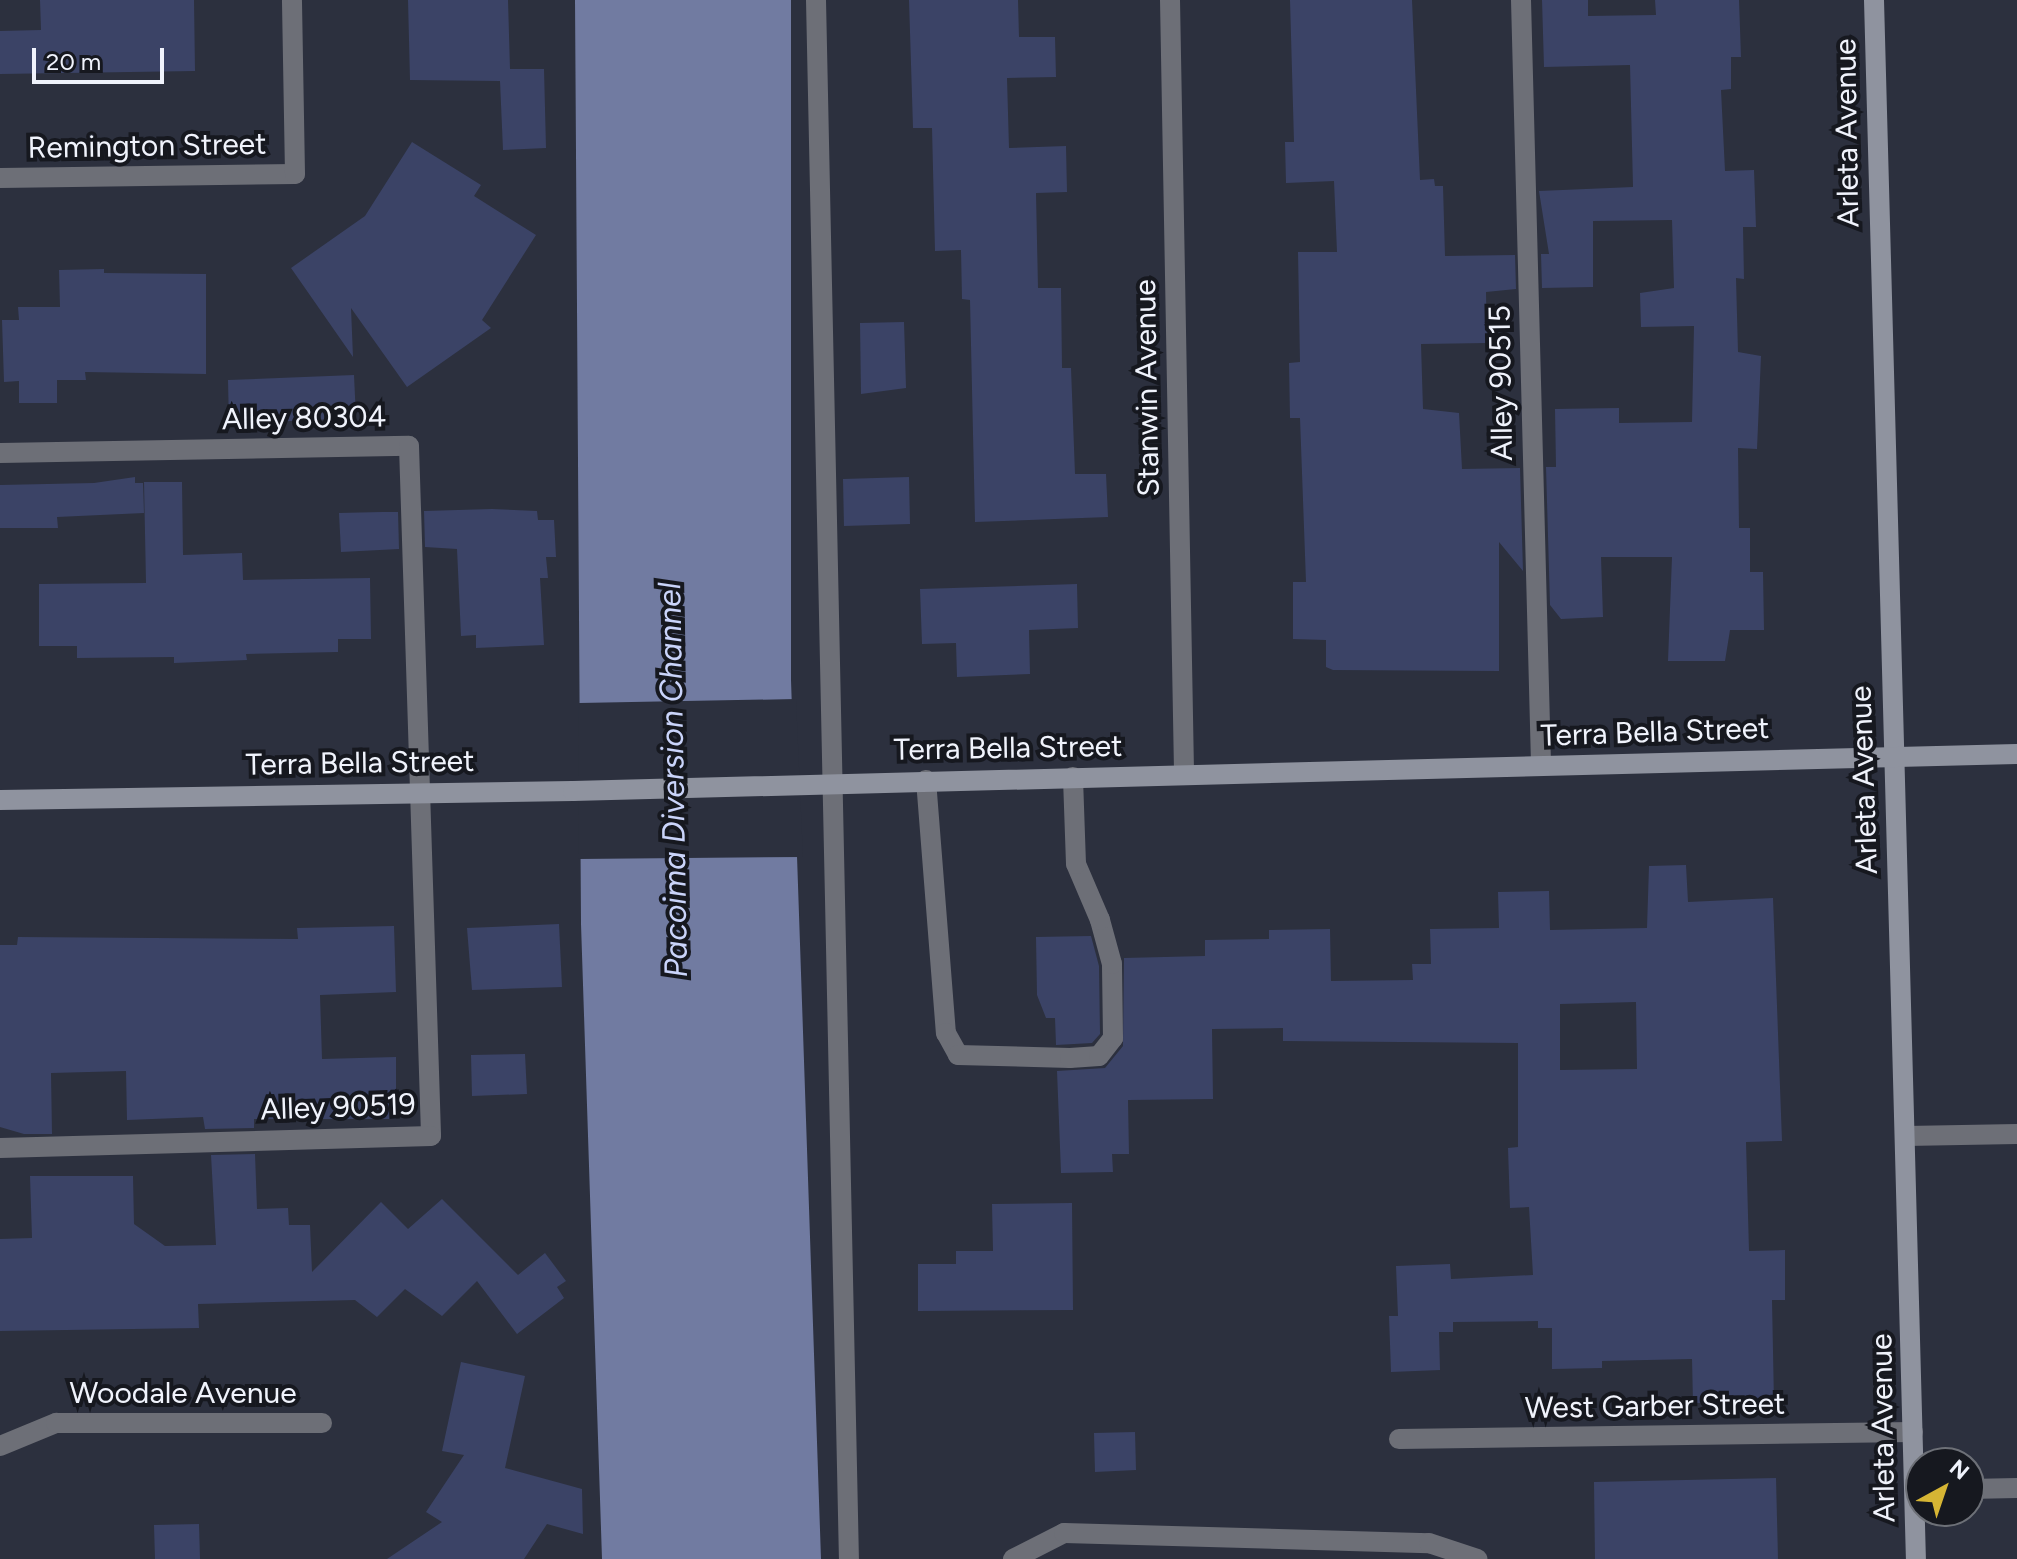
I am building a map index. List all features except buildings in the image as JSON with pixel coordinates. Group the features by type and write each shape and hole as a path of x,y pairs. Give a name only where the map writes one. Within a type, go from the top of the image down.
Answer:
{"main road":[{"name":"Arleta Avenue","path":"1874,0 1914,1447"},
{"name":"Terra Bella Street","path":"0,800 422,790 573,791 804,782 2017,754"},
{"name":"Arleta Avenue","path":"1916,1559 1917,1527"}],"street":[{"name":"Remington Street","path":"0,178 295,174 292,0"},
{"path":"816,0 849,1559"},
{"name":"Stanwin Avenue","path":"1170,0 1184,774"},
{"name":"Alley 90515","path":"1521,0 1541,765"},
{"name":"Alley 80304","path":"0,453 409,446 422,790"},
{"path":"926,780 946,1033 958,1055 1070,1058 1099,1056 1113,1038 1112,964 1100,920 1076,864 1073,777"},
{"name":"Alley 90519","path":"0,1148 431,1136 422,790"},
{"path":"1906,1136 2017,1134"},
{"name":"Woodale Avenue","path":"0,1446 56,1423 322,1423"},
{"name":"West Garber Street","path":"1399,1439 1913,1432"},
{"path":"1985,1489 2017,1488"},
{"path":"1013,1559 1064,1533 1429,1543 1477,1559"}],"water":[{"name":"Pacoima Diversion Channel","path":"575,0 791,0 791,680 821,1559 602,1559 581,924"}],"pier":[{"path":"796,699 803,857 578,859 579,703"}]}
